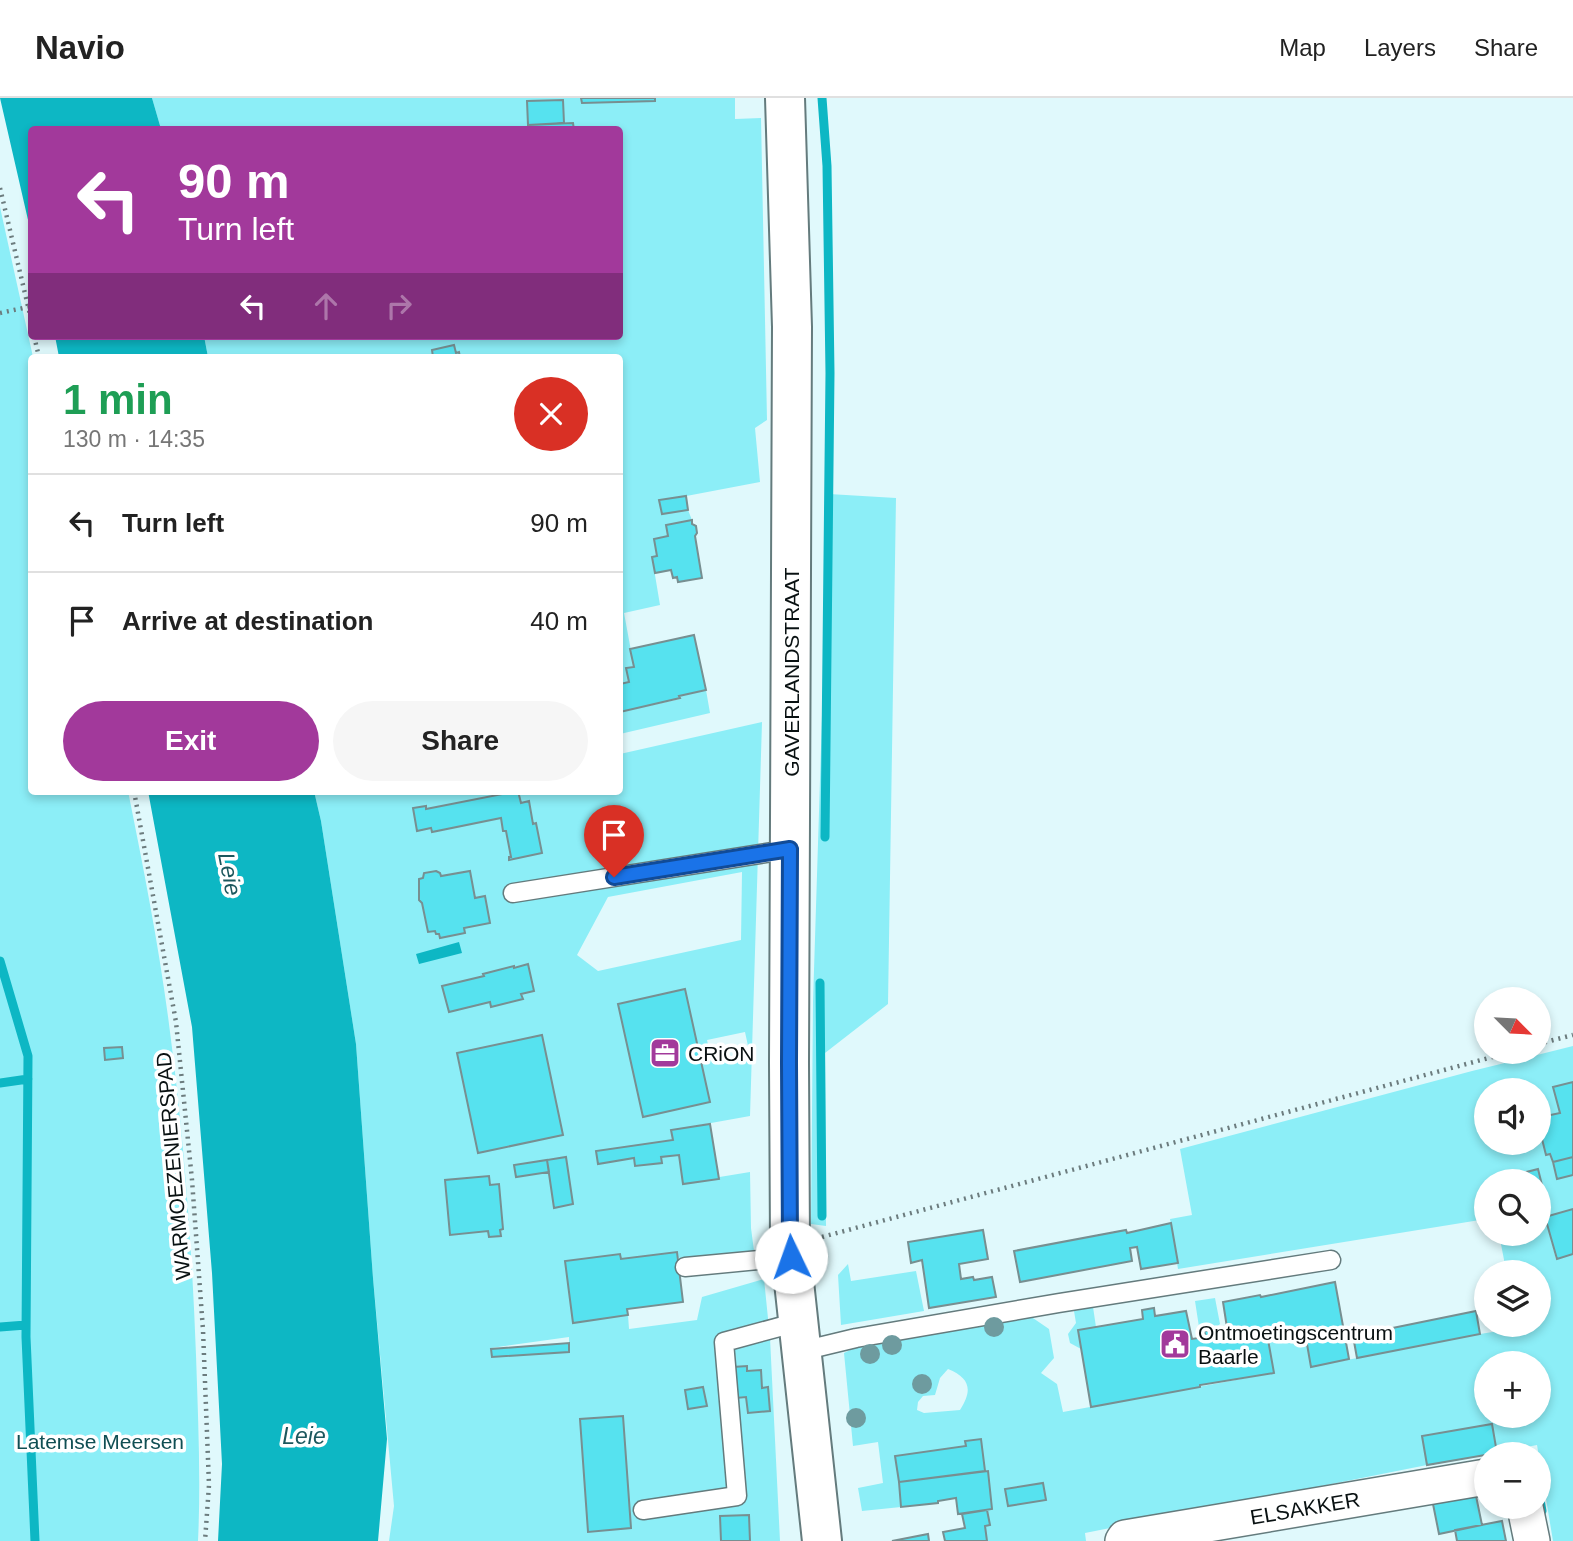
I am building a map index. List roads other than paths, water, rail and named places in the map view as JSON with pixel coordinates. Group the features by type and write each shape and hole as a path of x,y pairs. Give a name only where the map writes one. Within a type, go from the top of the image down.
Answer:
{"main road":[{"name":"GAVERLANDSTRAAT","path":"785,98 792,327 790,1251 822,1541"}],"street":[{"name":"ELSAKKER","path":"1123,1541 1125,1538 1474,1479"},
{"path":"1527,1519 1532,1541"}],"lane":[{"path":"513,893 790,849"},
{"path":"685,1267 790,1251"},
{"path":"643,1510 737,1496 724,1342 800,1336 856,1338 1331,1260"}],"water":[{"path":"0,98 152,98 160,126 28,126 28,220"},
{"path":"56,340 205,340 207,354 58,354"},
{"name":"Leie","path":"149,795 315,795 356,1044 387,1439 378,1541 218,1541 222,1464 212,1273 192,1027"},
{"path":"459,942 462,953 419,964 416,954"}],"waterway":[{"path":"822,98 827,166 830,373 825,837"},
{"path":"0,961 28,1056 26,1337 35,1541"},
{"path":"820,983 822,1216"},
{"path":"0,1083 28,1079"},
{"path":"0,1327 26,1325"}],"place":[{"name":"CRiON","path":"665,1053"},
{"name":"Ontmoetingscentrum Baarle","path":"1175,1344"}],"park label":[{"name":"Latemse Meersen","path":"100,1441"}]}
